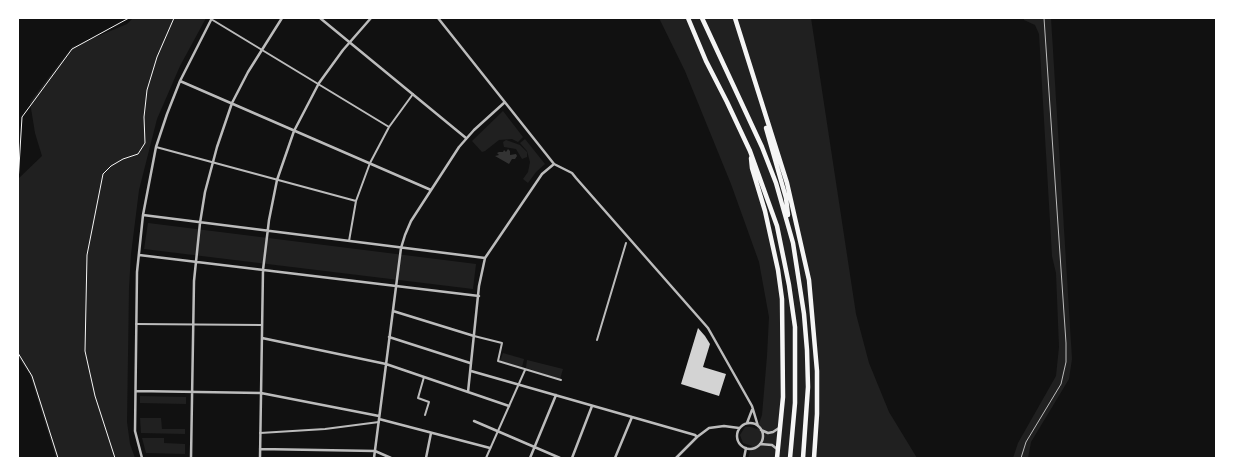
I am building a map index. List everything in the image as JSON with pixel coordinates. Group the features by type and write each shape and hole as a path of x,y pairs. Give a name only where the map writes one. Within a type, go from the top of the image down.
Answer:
{"highway":[{"path":"688,18 706,61 750,151 776,226 789,285 794,327 795,403 790,458"},
{"path":"702,18 762,147 789,224"},
{"path":"734,18 787,183 809,280 817,371 814,458"},
{"path":"763,110 768,138 786,198 804,314 808,387 803,458"},
{"path":"750,151 752,168 765,211 778,270 782,299 781,425 778,458"}],"street":[{"path":"166,458 142,458 135,432 138,255 143,215 156,147 180,81 212,18 388,126"},
{"path":"191,458 195,262 200,223 212,162 232,103 261,48 282,18"},
{"path":"320,18 466,138"},
{"path":"260,458 262,270 277,180 294,130 319,83 349,42 371,18"},
{"path":"438,18 554,164 572,173 708,328 752,406 761,430 760,444"},
{"path":"180,81 431,190"},
{"path":"349,241 356,201 370,163 388,126 412,94"},
{"path":"374,458 401,248 411,220 466,138 505,102"},
{"path":"156,147 356,201"},
{"path":"468,392 479,286 485,258 542,174 554,164"},
{"path":"143,215 485,258"},
{"path":"597,340 626,244"},
{"path":"138,255 479,296"},
{"path":"393,311 502,343 498,361 561,380"},
{"path":"136,324 262,325"},
{"path":"390,337 470,364"},
{"path":"262,338 386,364 509,406"},
{"path":"486,458 525,370"},
{"path":"471,371 697,437"},
{"path":"424,377 418,398 429,402 425,415"},
{"path":"135,391 261,393 379,419 490,448"},
{"path":"530,458 556,395"},
{"path":"572,458 592,406"},
{"path":"676,458 697,437 710,428 724,426 739,428 747,423 752,413 752,406"},
{"path":"615,458 632,417"},
{"path":"260,433 325,429 379,419"},
{"path":"474,421 560,458"},
{"path":"747,423 758,426"},
{"path":"761,430 768,433 774,432 781,425"},
{"path":"739,428 737,440 742,447 753,448 760,444 772,445 779,451"},
{"path":"426,458 431,432"},
{"path":"744,458 746,448"},
{"path":"260,449 375,451 391,458"}],"lane":[{"path":"1021,458 1026,442 1061,384 1066,362 1044,18"}],"path":[{"path":"18,183 22,117 72,50 129,18"},
{"path":"115,458 95,396 85,351 87,256 103,174 111,166 123,159 138,154 145,143 144,116 146,90 156,57 174,18"},
{"path":"18,353 32,376 58,458"}],"shaded area":[{"path":"133,18 206,18 180,66 157,119 139,190 129,288 127,422 130,444 135,458 56,458 30,375 18,357 18,179 42,156 35,133 30,102 72,47 127,24"},
{"path":"659,18 811,18 856,314 869,363 889,412 917,458 748,458 752,446 743,443 740,435 745,427 757,429 762,415 767,356 769,317 759,262 731,184 685,71"},
{"path":"1024,18 1051,18 1072,359 1069,379 1031,442 1028,458 1013,458 1018,443 1056,376 1059,347 1056,273 1052,256 1039,34 1035,25 1024,20"},
{"path":"503,111 523,137 518,142 512,139 499,140 482,152 472,141"},
{"path":"525,139 545,164 528,183 523,179 528,172 530,162 527,151 520,143"},
{"path":"506,140 520,145 527,152 527,157 522,159 516,149 504,147 503,142"},
{"path":"508,149 510,155 516,154 517,156 509,164 495,156 504,150 506,152"},
{"path":"148,223 476,264 473,289 144,249"},
{"path":"503,353 524,359 522,367 500,361"},
{"path":"527,360 563,369 560,379 526,368"},
{"path":"140,396 186,397 186,404 140,403"},
{"path":"140,418 161,418 162,429 185,429 185,434 141,433"},
{"path":"142,438 164,438 164,443 185,444 185,454 146,453"}],"building":[{"path":"698,328 710,344 703,367 726,374 719,396 681,384"}]}
